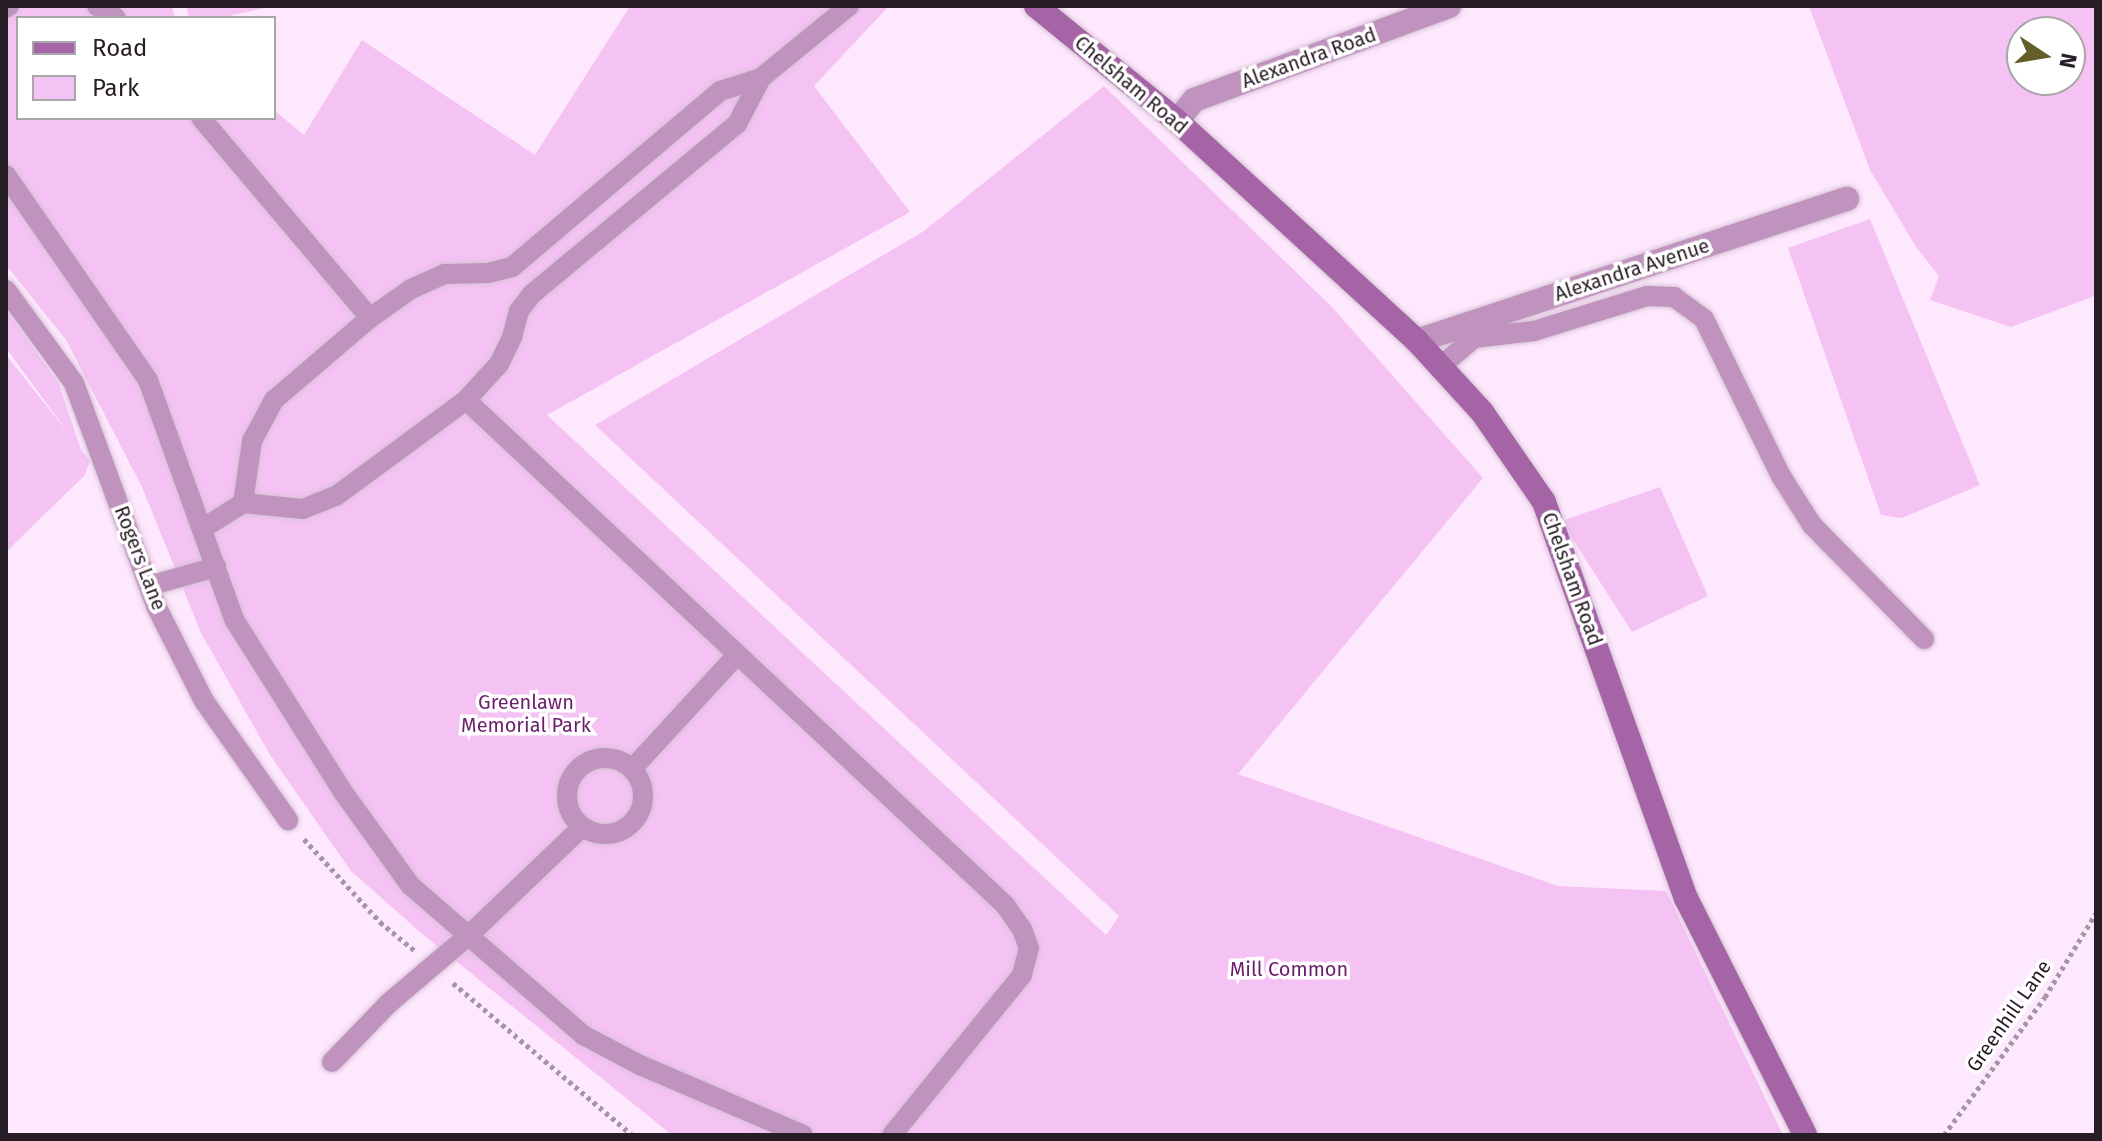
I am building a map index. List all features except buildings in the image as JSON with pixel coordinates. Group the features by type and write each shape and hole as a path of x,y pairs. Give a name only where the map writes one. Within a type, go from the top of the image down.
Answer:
{"street":[{"name":"Chelsham Road","path":"1036,6 1177,121 1417,341 1482,412 1544,502 1686,898 1805,1135"},
{"name":"Alexandra Road","path":"1177,121 1194,100 1449,6"},
{"name":"Alexandra Avenue","path":"1417,341 1847,199"}],"lane":[{"path":"243,503 252,441 274,400 370,318 411,289 444,274 504,271 720,91 761,78 849,6"},
{"path":"202,529 243,503 303,509 336,496 466,400 499,364 512,337 519,311 529,298 737,124 761,78"},
{"path":"203,120 370,318"},
{"path":"6,175 148,380 235,621 343,792 410,885 583,1035 640,1065 803,1135"},
{"path":"504,271 529,298"},
{"name":"Rogers Lane","path":"6,290 74,383 149,586 204,701 288,820"},
{"path":"1441,366 1474,338 1534,331 1647,296 1674,297 1704,319 1781,476 1812,525 1924,639"},
{"path":"466,400 1005,905 1026,938 1029,948 1022,975 892,1135"},
{"path":"149,586 216,567"},
{"path":"632,769 737,655"},
{"path":"597,758 622,761 632,769 639,779 642,803 629,825 606,834 582,827 568,807 566,794 576,771 597,758"},
{"path":"332,1062 389,1003 468,936 582,827"}],"path":[{"name":"Greenhill Lane","path":"1944,1135 2045,997 2096,913"}],"green space":[{"path":"6,6 172,6 174,16 16,16 16,120 276,120 276,112 304,135 362,40 535,155 630,6 889,6 814,86 910,212 547,415 1106,935 1119,916 595,425 924,231 1104,86 1332,307 1483,478 1238,774 1558,886 1666,891 1783,1135 672,1135 421,933 351,871 270,755 201,633 142,487 66,340 6,265"},
{"path":"186,6 273,6 229,16 188,16"},
{"path":"1809,6 2096,6 2096,291 2092,297 2011,327 1930,300 1939,276 1916,247 1870,170"},
{"path":"1870,219 1980,485 1902,518 1881,515 1788,248"},
{"path":"6,309 59,384 81,450 90,461 85,475 6,552 6,355 69,434 6,348"},
{"path":"1660,487 1708,596 1632,632 1561,521"}],"park label":[{"name":"Greenlawn Memorial Park","path":"526,714"},
{"name":"Mill Common","path":"1289,969"}]}
